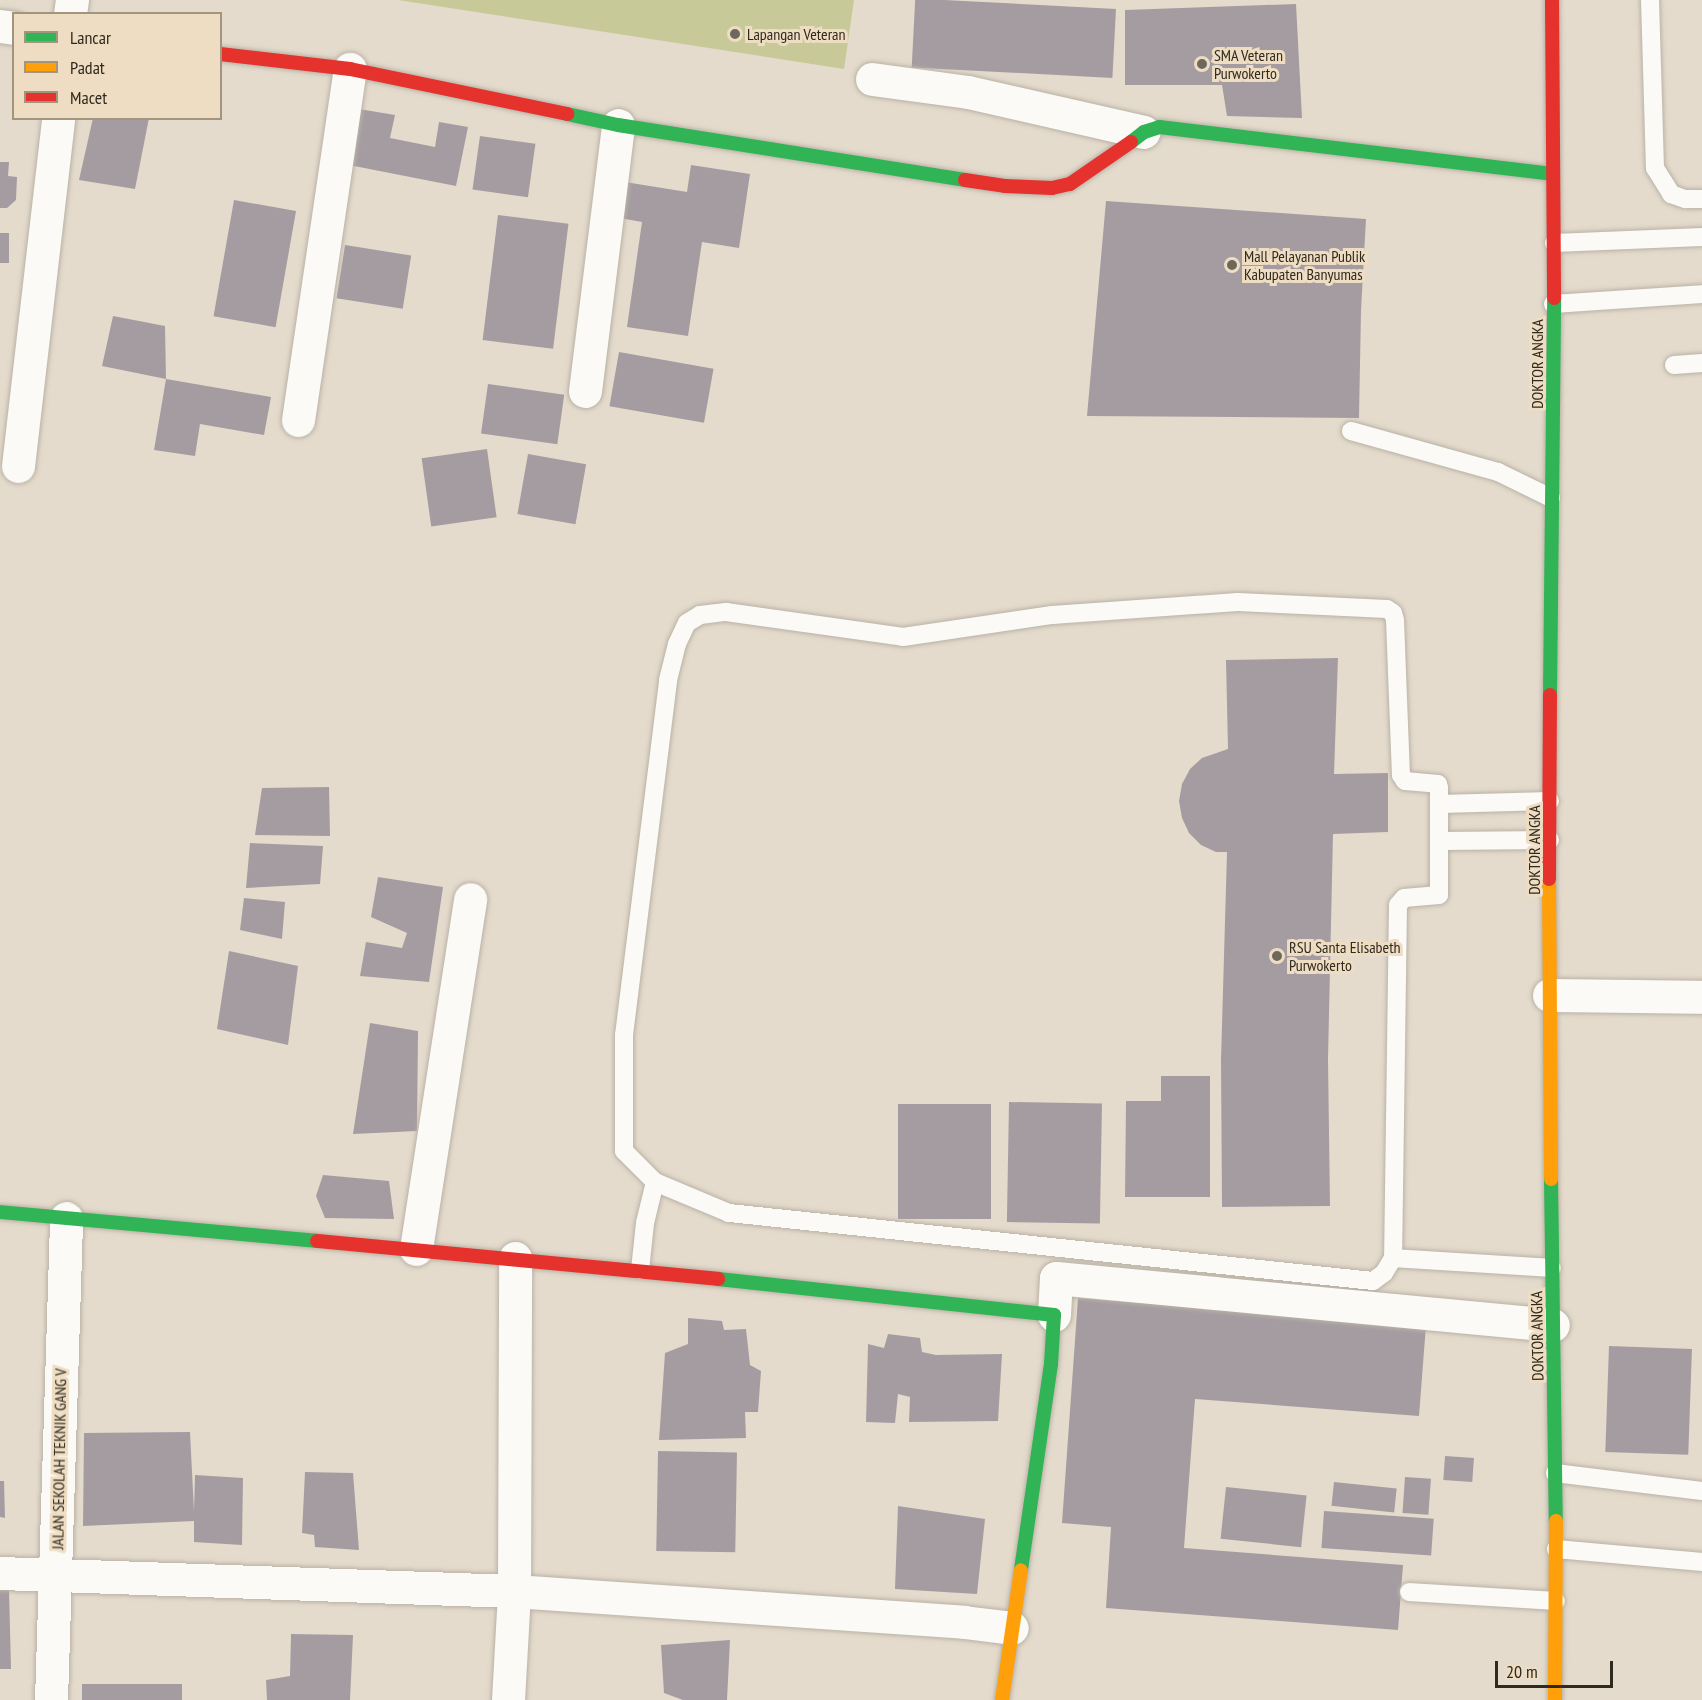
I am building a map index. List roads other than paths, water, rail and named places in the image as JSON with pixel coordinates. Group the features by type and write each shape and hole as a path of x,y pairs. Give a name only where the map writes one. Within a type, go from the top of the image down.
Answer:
{"street":[{"name":"DOKTOR ANGKA","path":"1552,0 1554,243 1549,995 1556,1549 1555,1700"},
{"path":"222,54 350,69 618,125 1005,186 1052,188 1070,184 1088,174 1144,132 1159,128 1552,174"},
{"path":"298,420 350,69"},
{"path":"872,79 968,92 1144,132"},
{"path":"18,466 58,120"},
{"path":"585,391 618,125"},
{"path":"416,1249 470,899"},
{"path":"1549,995 1702,997"},
{"path":"0,1212 640,1270 1054,1315"},
{"name":"JALAN SEKOLAH TEKNIK GANG V","path":"51,1700 57,1575 66,1218"},
{"path":"508,1700 514,1591 515,1258"},
{"path":"1002,1700 1051,1364 1059,1262 1553,1325"},
{"path":"0,1573 514,1591 964,1622 1012,1628"}],"lane":[{"path":"1650,0 1656,168 1664,187 1671,194 1685,199 1702,199"},
{"path":"1554,243 1702,237"},
{"path":"1553,304 1702,294"},
{"path":"1674,365 1702,363"},
{"path":"1351,431 1498,472 1551,498"},
{"path":"1238,602 1387,609 1393,613 1395,620 1401,775 1405,781 1438,784 1440,804 1439,894 1404,898 1398,905 1393,1258 1384,1273 1373,1281 1059,1262 729,1213 655,1182 624,1151 624,1035 668,680 677,644 687,623 700,615 726,612 903,637 1052,615 1238,602"},
{"path":"1440,804 1551,801"},
{"path":"1440,841 1550,840"},
{"path":"640,1270 645,1223 655,1182"},
{"path":"1393,1258 1552,1268"},
{"path":"1555,1473 1702,1491"},
{"path":"1556,1549 1702,1562"},
{"path":"1409,1592 1556,1601"}],"place":[{"name":"Lapangan Veteran","path":"735,34"},
{"name":"SMA Veteran Purwokerto","path":"1202,64"},
{"name":"Mall Pelayanan Publik Kabupaten Banyumas","path":"1232,265"},
{"name":"RSU Santa Elisabeth Purwokerto","path":"1277,956"}]}
